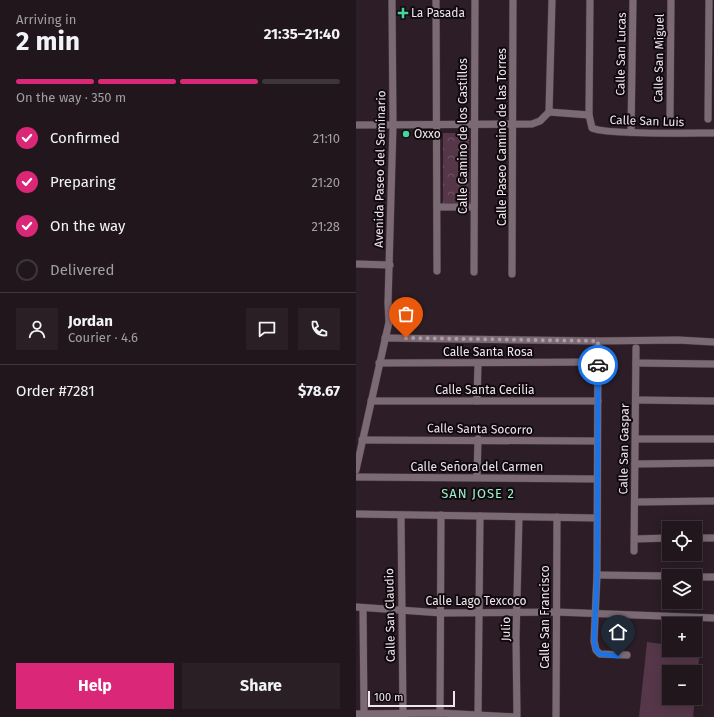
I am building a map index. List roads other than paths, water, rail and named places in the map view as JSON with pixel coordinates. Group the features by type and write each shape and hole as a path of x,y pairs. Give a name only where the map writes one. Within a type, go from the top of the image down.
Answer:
{"street":[{"name":"Avenida Paseo del Seminario","path":"385,338 389,322 388,303 393,125 392,0"},
{"path":"436,0 437,271"},
{"name":"Calle Camino de los Castillos","path":"474,0 474,272"},
{"name":"Calle Paseo Camino de las Torres","path":"512,274 514,125 513,0"},
{"path":"356,125 514,125 536,123 545,118 549,112 552,0"},
{"path":"549,112 589,115 590,0"},
{"name":"Calle San Lucas","path":"630,132 633,0"},
{"name":"Calle San Miguel","path":"670,117 671,0"},
{"path":"708,119 709,0"},
{"name":"Calle San Luis","path":"589,115 590,125 595,129 630,132 714,133"},
{"path":"437,207 474,207"},
{"path":"356,264 390,265"},
{"path":"356,470 385,338 598,341 678,340 714,342"},
{"path":"598,341 597,575 594,641 598,652 604,656 627,655"},
{"name":"Calle San Gaspar","path":"634,551 636,348"},
{"name":"Calle Santa Rosa","path":"379,363 598,362"},
{"path":"477,401 478,363"},
{"path":"636,363 714,364"},
{"path":"636,400 714,401"},
{"name":"Calle Santa Cecilia","path":"371,401 598,401"},
{"path":"477,477 478,439"},
{"name":"Calle Santa Socorro","path":"362,440 478,439 597,441"},
{"path":"636,439 714,439"},
{"path":"635,464 714,463"},
{"name":"Calle Señora del Carmen","path":"356,477 597,479"},
{"path":"635,502 714,501"},
{"path":"356,514 597,518"},
{"name":"Calle San Claudio","path":"401,515 402,715"},
{"path":"440,713 442,613 441,516"},
{"path":"478,714 480,516"},
{"name":"Julio","path":"516,717 519,517"},
{"name":"Calle San Francisco","path":"556,717 557,517"},
{"path":"635,539 662,538"},
{"path":"702,538 714,538"},
{"path":"597,575 662,576"},
{"path":"702,577 714,577"},
{"path":"360,607 364,714"},
{"name":"Calle Lago Texcoco","path":"360,607 442,613 556,612 714,618"},
{"path":"356,714 402,715 440,713 516,717"}],"place":[{"name":"La Pasada","path":"403,13"},
{"name":"Oxxo","path":"406,134"}],"district":[{"name":"SAN JOSE 2","path":"478,493"}]}
